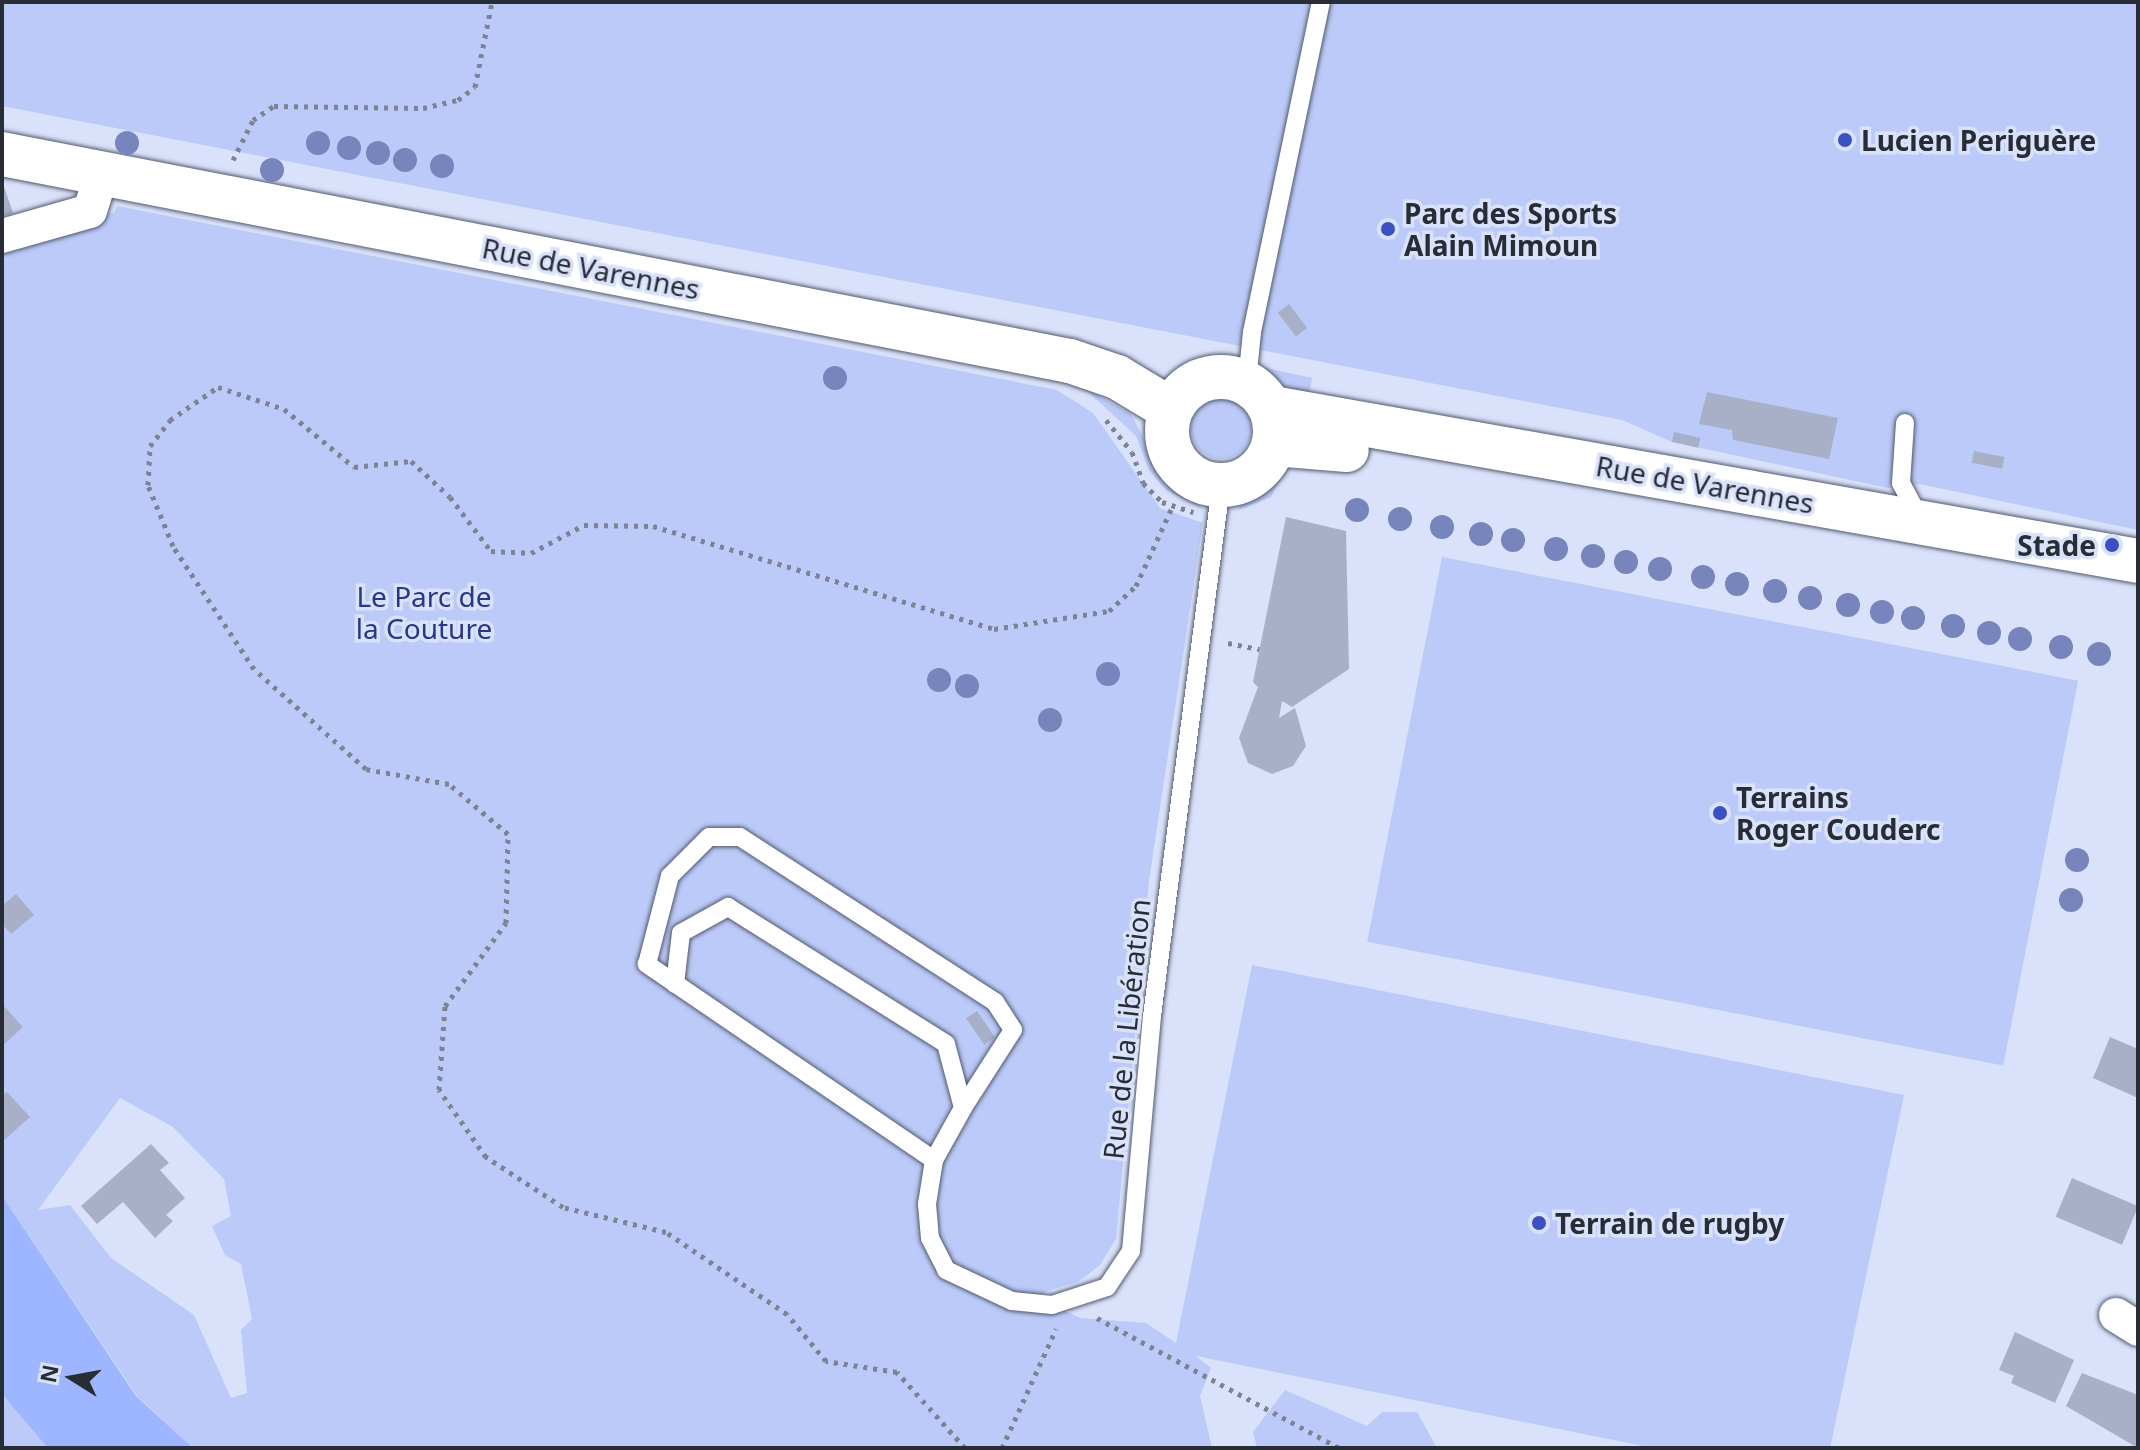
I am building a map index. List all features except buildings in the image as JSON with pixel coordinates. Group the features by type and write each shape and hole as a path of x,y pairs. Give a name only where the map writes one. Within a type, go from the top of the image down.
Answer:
{"street":[{"name":"Rue de Varennes","path":"2,154 1070,361 1117,377 1170,409"},
{"path":"2,236 90,211 102,172"},
{"path":"1212,376 1264,412 1255,474 1221,486 1195,479 1175,461 1168,444 1170,409 1188,388 1212,376"},
{"name":"Rue de Varennes","path":"1264,412 2138,561"},
{"name":"Rue de Varennes","path":"1264,412 1308,444 1666,500 2138,584"}],"lane":[{"path":"1264,412 1252,332 1321,2"},
{"path":"1905,423 1901,483 1924,525"},
{"name":"Rue de la Libération","path":"934,1160 930,1238 946,1270 1012,1301 1068,1302 1107,1287 1131,1251 1152,1016 1221,486"},
{"path":"709,837 740,837 995,1002 1013,1030 963,1108 934,1160 647,964 670,876 709,837"},
{"path":"675,984 681,933 728,907 946,1044 963,1108"}],"path":[{"path":"224,196 236,152 253,120 274,106 423,108 458,100 475,87 492,2"},
{"path":"965,1448 897,1372 826,1361 787,1314 666,1232 563,1207 486,1157 439,1090 445,1006 506,923 508,834 449,784 366,769 254,669 173,546 148,485 150,446 170,420 218,387 284,409 354,467 411,461 450,497 491,551 531,553 584,525 653,526 994,629 1109,611 1136,586 1173,505"},
{"path":"1002,1448 1068,1302 1339,1448"}],"green space":[{"name":"Parc des Sports Alain Mimoun","path":"2,2 2138,2 2138,530 1920,484 1888,488 1672,442 1622,420 2,106"},
{"name":"Le Parc de la Couture","path":"117,206 1057,390 1093,413 1160,508 1203,523 1149,881 1116,1239 1100,1265 1078,1282 1044,1292 1041,1299 1080,1318 1146,1323 1176,1343 1252,965 1904,1095 1830,1448 1653,1448 1196,1356 1211,1368 1200,1396 1212,1448 193,1448 137,1396 2,1196 2,222 114,213","holes":["120,1098 173,1127 224,1179 231,1216 212,1226 225,1255 241,1264 252,1319 241,1330 247,1393 231,1398 194,1315 111,1258 70,1205 38,1210"]},
{"path":"1262,367 1312,378 1307,407 1275,387"},
{"path":"1083,387 1131,414 1161,472 1203,509 1166,490 1149,470 1136,436"},
{"path":"1221,399 1232,401 1242,408 1249,418 1249,440 1242,450 1232,457 1221,459 1210,457 1200,450 1193,440 1191,429 1193,418 1200,408 1210,401"},
{"path":"1285,470 1271,497 1239,510 1242,496"},
{"name":"Terrains Roger Couderc","path":"1442,557 2078,681 2003,1065 1367,942"},
{"path":"1285,1390 1367,1426 1382,1412 1417,1412 1437,1448 1257,1448 1253,1432"},
{"path":"2,1393 11,1405 48,1448 2,1448"}],"shaded area":[{"path":"2,1196 136,1396 193,1448 48,1448 11,1405 2,1393"}],"place":[{"name":"Lucien Periguère","path":"1845,140"},
{"name":"Parc des Sports Alain Mimoun","path":"1388,229"},
{"name":"Stade","path":"2112,545"},
{"name":"Terrains Roger Couderc","path":"1720,813"},
{"name":"Terrain de rugby","path":"1539,1223"}]}
